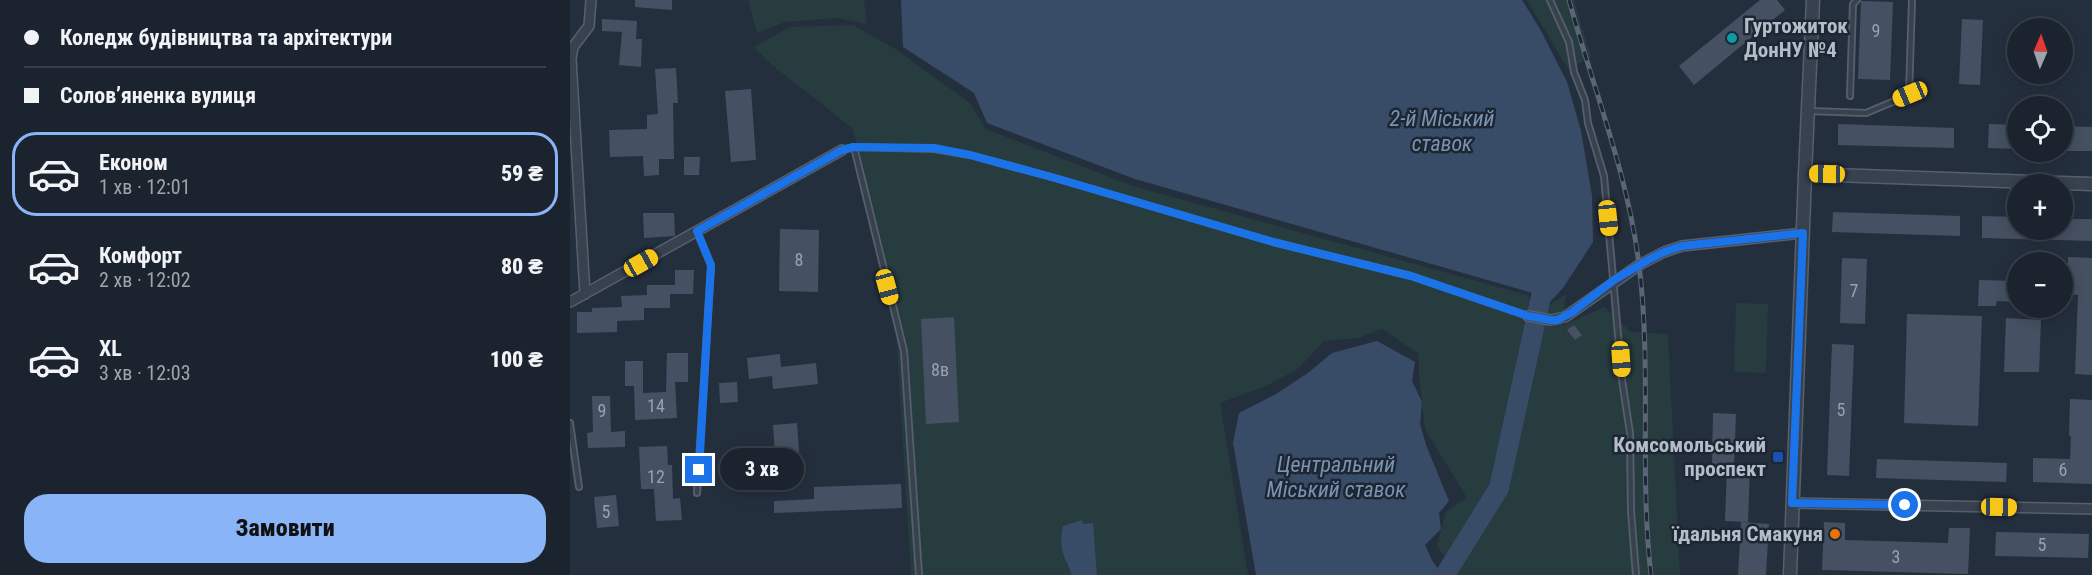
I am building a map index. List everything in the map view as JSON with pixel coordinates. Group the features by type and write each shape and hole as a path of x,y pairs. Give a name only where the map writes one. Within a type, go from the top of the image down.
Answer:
{"street":[{"path":"585,294 571,59 573,47 589,26 591,0"},
{"path":"1790,575 1804,174 1813,0"},
{"path":"570,302 842,150"},
{"path":"1804,174 2092,184"},
{"path":"1528,316 1557,320 1565,317 1614,280 1664,252 1682,246 1803,233"},
{"path":"1792,503 2092,510"}],"lane":[{"path":"1550,0 1569,42 1574,72 1585,100 1588,123 1604,176 1622,380 1630,432 1631,511 1636,575"},
{"path":"1850,96 1853,4 1857,0"},
{"path":"1808,111 1866,113 1910,94 1912,0"},
{"path":"854,147 904,351 919,575"},
{"path":"842,150 854,147 934,148 970,155 1273,242 1411,276 1528,316"},
{"path":"697,231 711,265 697,493"},
{"path":"570,423 579,487"}],"green space":[{"path":"748,0 864,0 867,24 837,18 785,22 757,33"},
{"path":"1527,0 1574,0 1591,57 1568,69"},
{"path":"853,25 897,50 970,103 986,129 1133,186 1527,295 1540,311 1566,294 1562,326 1604,307 1631,332 1668,334 1680,575 1452,575 1453,571 1437,545 1446,512 1467,498 1425,429 1419,354 1382,329 1358,338 1324,341 1298,369 1266,386 1220,403 1248,575 911,575 896,332 862,161 852,128 772,65 754,47 790,27"},
{"path":"1736,303 1768,304 1766,373 1734,372"}],"water":[{"name":"2-й Міський ставок","path":"901,0 1522,0 1540,29 1567,82 1581,131 1592,196 1593,242 1563,288 1544,308 1538,308 1533,293 1135,179 987,123 974,93 903,47"},
{"name":"Центральний Міський ставок","path":"1377,341 1415,362 1412,381 1422,402 1420,424 1449,501 1439,513 1441,529 1425,545 1433,562 1443,575 1256,575 1233,443 1239,413 1276,394 1308,373 1332,353"},
{"path":"1082,520 1083,524 1093,523 1097,575 1071,575 1064,557 1061,538 1063,526"}],"building":[{"path":"635,0 672,0 672,10 635,7"},
{"name":"Гуртожиток ДонНУ №4","path":"1760,0 1777,0 1785,10 1694,85 1679,66"},
{"path":"1861,1 1893,2 1890,80 1858,79"},
{"path":"602,19 637,21 636,39 642,39 641,67 619,65 622,32 602,31"},
{"path":"1962,19 1983,20 1980,85 1959,84"},
{"path":"676,68 678,103 673,103 674,159 659,159 659,175 644,176 643,156 610,157 609,130 647,129 647,115 658,114 655,69"},
{"path":"751,89 756,160 731,162 725,91"},
{"path":"1838,124 1954,128 1954,148 1838,145"},
{"path":"1989,124 2007,125 2007,149 1988,148"},
{"path":"2073,126 2092,127 2092,151 2073,151"},
{"path":"684,157 700,157 699,175 684,175"},
{"path":"1833,212 1960,216 1960,236 1832,232"},
{"path":"643,213 674,213 675,236 644,238"},
{"path":"1982,216 2007,217 2007,239 1982,238"},
{"path":"2073,219 2092,219 2092,241 2055,240 2073,240"},
{"path":"780,229 819,230 818,292 779,291"},
{"path":"2073,257 2092,258 2092,375 2075,374 2078,295 2073,295"},
{"path":"1842,258 1867,259 1865,324 1840,323"},
{"path":"675,270 694,270 693,294 670,294 670,308 644,308 644,320 617,321 617,332 577,333 577,312 592,312 592,308 622,307 621,296 647,295 647,285 675,285"},
{"path":"1979,280 2007,281 2007,301 1997,301 1996,306 1978,306"},
{"path":"1907,314 1982,316 1978,426 1904,423"},
{"path":"954,317 959,422 926,424 921,319"},
{"path":"2006,318 2041,320 2039,372 2004,372"},
{"path":"1574,325 1582,335 1575,340 1567,330"},
{"path":"1832,344 1854,345 1849,476 1827,475"},
{"path":"667,353 688,353 688,382 675,382 677,418 635,420 634,386 625,386 625,361 643,361 643,393 666,392"},
{"path":"780,354 781,367 816,363 818,384 773,389 772,376 749,379 747,358"},
{"path":"737,382 738,402 720,403 719,383"},
{"path":"592,396 610,396 611,432 625,431 625,447 588,448 587,433 593,432"},
{"path":"2070,399 2092,400 2092,484 2033,482 2033,458 2070,459"},
{"path":"1713,413 1736,414 1734,465 1712,465"},
{"path":"797,423 801,481 777,483 773,425"},
{"path":"667,446 668,465 672,465 673,499 680,498 682,520 656,521 654,489 641,489 639,447"},
{"path":"1877,459 2007,463 2006,482 1876,478"},
{"path":"1727,468 1750,469 1748,522 1725,521"},
{"path":"901,484 902,508 774,513 774,501 814,499 814,487"},
{"path":"616,495 619,526 597,528 594,497"},
{"path":"1741,522 1769,524 1766,575 1738,575"},
{"path":"1824,522 1845,523 1845,540 1948,543 1949,528 1970,528 1968,574 1822,570"},
{"path":"1996,532 2089,534 2088,558 1995,556"}],"waterway":[{"path":"1445,575 1499,488 1544,283"}],"railway":[{"path":"1569,0 1627,198 1639,265 1645,342 1646,498 1651,575"}],"place":[{"name":"Гуртожиток ДонНУ №4","path":"1732,38"},
{"name":"Комсомольський проспект","path":"1778,457"},
{"name":"їдальня Смакуня","path":"1835,534"}],"route":[{"path":"699,470 711,265 697,231 842,150 854,147 934,148 970,155 1055,178 1273,242 1411,276 1528,316 1551,320 1565,317 1614,280 1664,252 1682,246 1803,233 1792,503 1905,505"}]}
